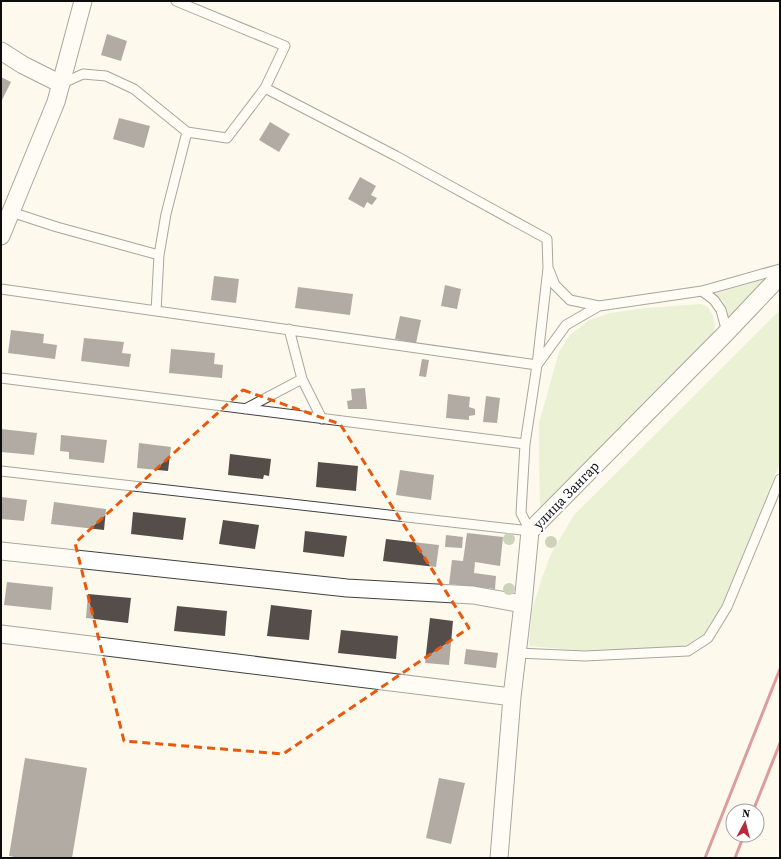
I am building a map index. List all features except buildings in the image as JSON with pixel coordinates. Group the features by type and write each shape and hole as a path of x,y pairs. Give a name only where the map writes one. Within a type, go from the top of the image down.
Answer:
{"street":[{"path":"1,236 56,102 83,1"},
{"path":"1,51 23,65 61,84"},
{"name":"улица Зангар","path":"499,858 512,697 530,531 727,332 780,276"},
{"path":"1,551 347,588 473,595 523,604"},
{"path":"1,634 512,697"}],"lane":[{"path":"61,84 83,74 106,76 134,89 187,132 227,138 265,88 286,46 176,1"},
{"path":"265,88 396,156 547,240 548,268 538,365 525,444 521,514 530,531"},
{"path":"156,311 159,255 166,214 187,132"},
{"path":"11,212 57,227 159,255"},
{"path":"548,268 555,284 570,300 599,306 702,291 780,269"},
{"path":"1,289 538,365"},
{"path":"702,291 714,300 721,310 727,332"},
{"path":"538,365 566,325 599,306"},
{"path":"290,329 302,379 322,419"},
{"path":"1,378 525,444"},
{"path":"245,409 302,379"},
{"path":"1,470 530,531"},
{"path":"517,652 585,656 688,651 708,638 727,607 780,479"}],"highlighted area":[{"path":"243,390 340,424 469,628 283,754 124,741 75,543"}],"green space":[{"path":"768,278 729,324 723,301 713,294"},
{"path":"701,304 708,307 713,316 715,326 713,338 540,508 539,423 559,352 570,335 589,320 610,313 646,308"},
{"path":"780,310 780,463 723,603 704,634 685,646 650,649 586,651 529,646 532,610 542,578 551,554 574,515"}],"railway":[{"path":"705,858 780,669"},
{"path":"756,803 780,743"},
{"path":"735,858 741,843"}]}
